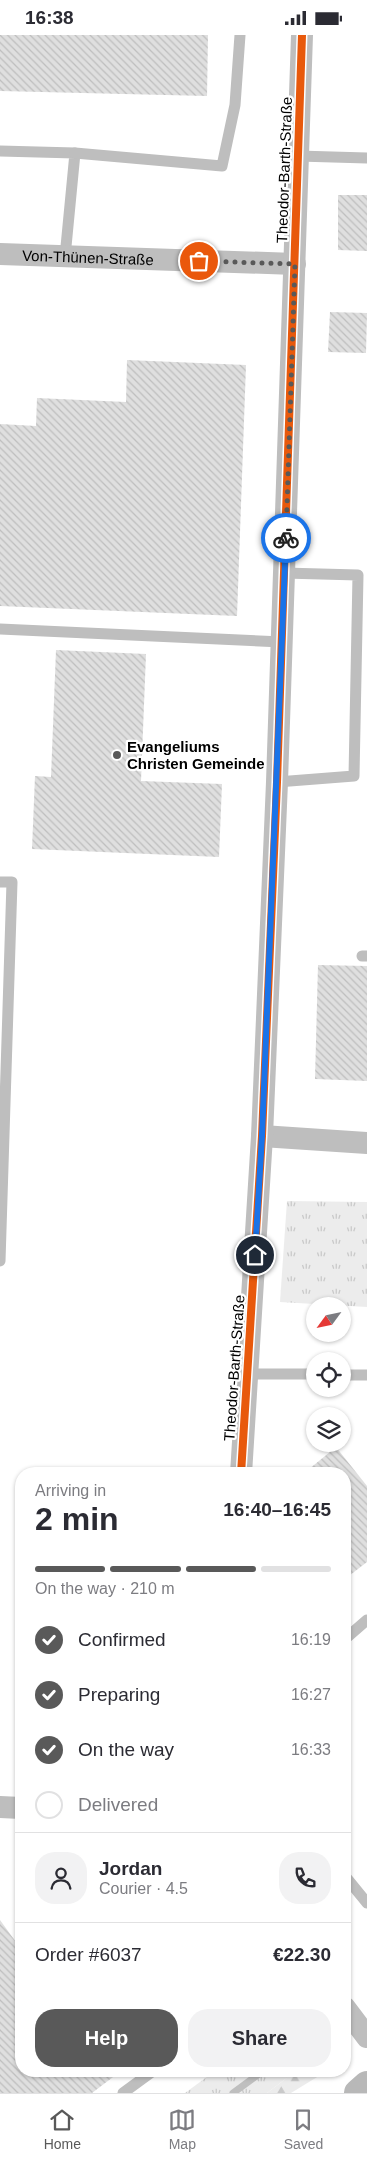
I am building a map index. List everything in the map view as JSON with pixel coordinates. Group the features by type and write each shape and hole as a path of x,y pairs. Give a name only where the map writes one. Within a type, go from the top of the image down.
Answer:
{"main road":[{"path":"358,2093 367,2085"}],"street":[{"name":"Theodor-Barth-Straße","path":"241,1467 262,1136 277,782 302,35"},
{"name":"Von-Thünen-Straße","path":"0,254 295,264"},
{"path":"262,1136 367,1143"},
{"path":"0,1807 15,1808"},
{"path":"351,2016 367,2037"}],"lane":[{"path":"0,151 75,153 222,166 235,105 240,35"},
{"path":"66,257 75,153"},
{"path":"298,156 335,155 367,159"},
{"path":"277,782 354,776 358,575 284,573"},
{"path":"0,629 282,642"},
{"path":"0,882 12,882 0,1261"},
{"path":"247,1374 306,1374"},
{"path":"351,1375 367,1375"},
{"path":"351,1634 367,1620"},
{"path":"351,1883 367,1903"},
{"path":"123,2093 145,2077"}],"green space":[{"path":"287,1201 367,1202 367,1307 351,1306 351,1297 306,1297 306,1303 280,1302"},
{"path":"207,2077 288,2077 267,2093 185,2093"},
{"path":"288,2077 317,2077 291,2093 267,2093"}],"building":[{"path":"0,35 208,35 207,96 0,91"},
{"path":"338,195 367,195 367,251 338,250"},
{"path":"330,312 367,313 366,353 328,352"},
{"path":"127,360 246,365 237,616 0,606 0,424 36,426 37,398 126,402"},
{"path":"56,650 146,654 141,781 222,784 219,857 32,849 35,776 51,777"},
{"path":"318,965 367,966 367,1081 315,1079"},
{"path":"330,1452 340,1452 367,1486 367,1562 351,1574 351,1467 312,1467"},
{"path":"0,1920 15,1941 15,2077 113,2077 92,2093 0,2093"}],"waterway":[{"path":"233,2093 255,2077"}],"cycle path":[{"path":"241,1467 262,1136 277,782 302,35"}],"way so far":[{"path":"199,261 295,264 286,538"}],"place":[{"name":"Evangeliums Christen Gemeinde","path":"117,755"}],"route":[{"path":"255,1255 262,1136 286,538"}]}
